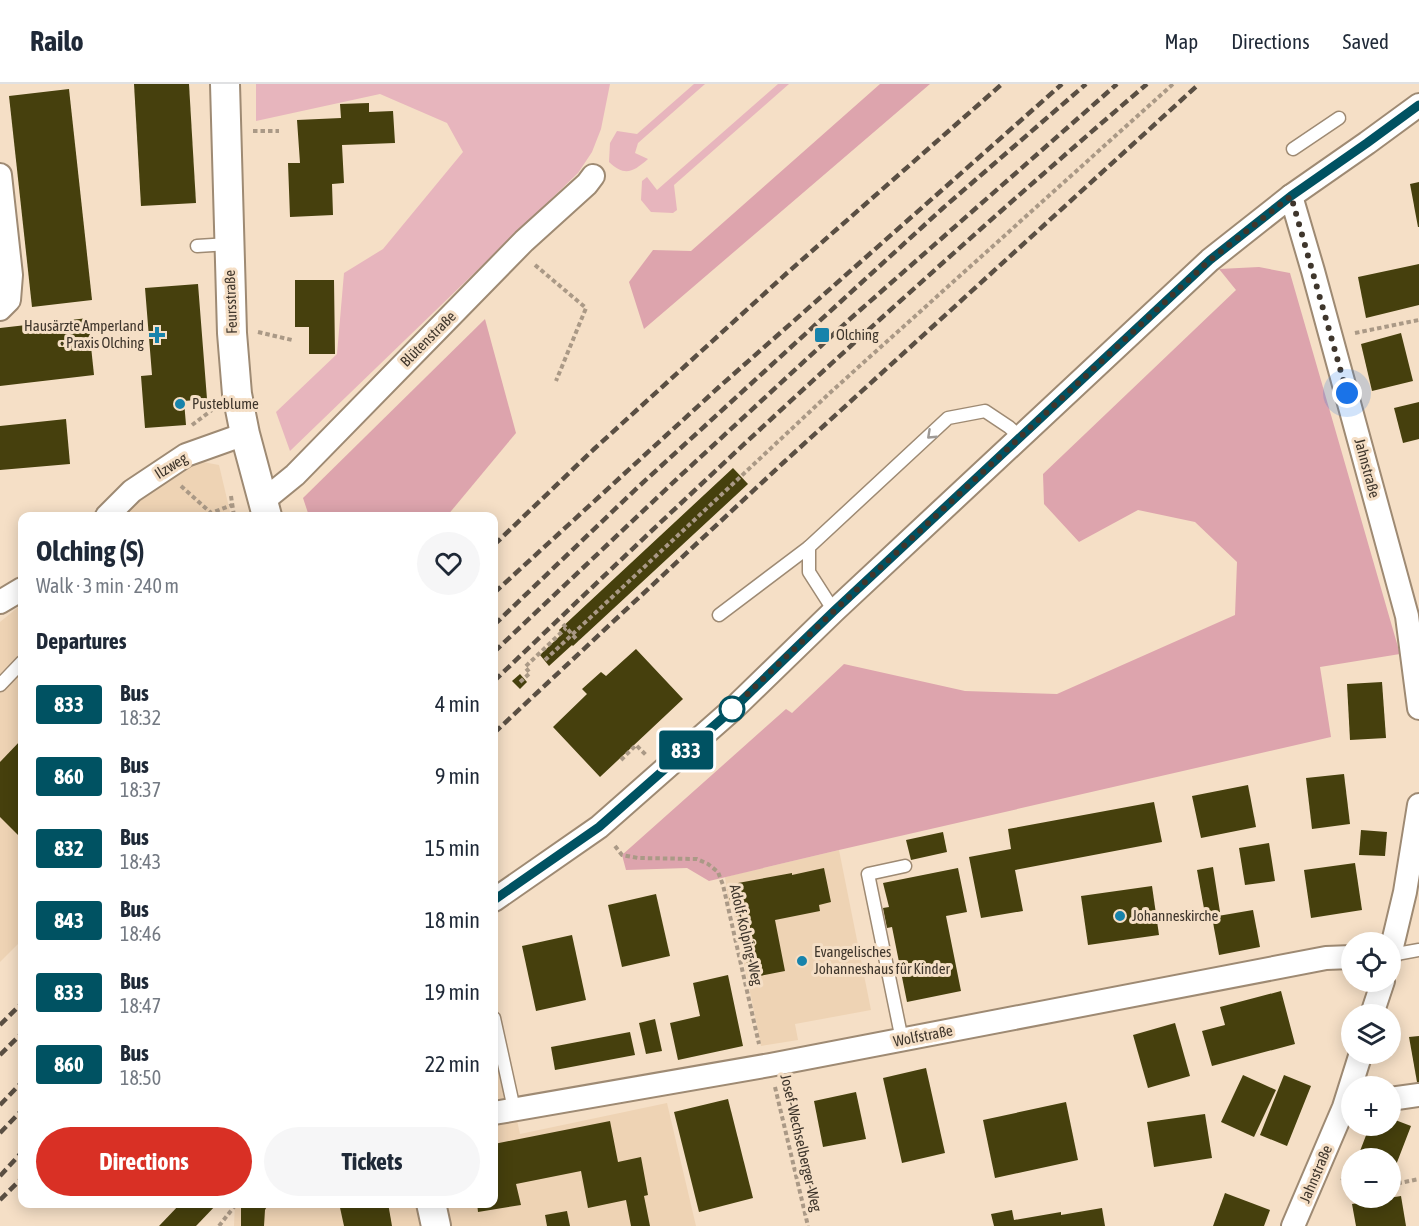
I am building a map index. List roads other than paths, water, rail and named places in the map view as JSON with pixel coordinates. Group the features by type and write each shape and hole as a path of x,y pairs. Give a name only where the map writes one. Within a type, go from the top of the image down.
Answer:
{"street":[{"name":"Feursstraße","path":"225,84 235,373 245,434 265,509"},
{"path":"498,897 599,827 733,709 834,611 1210,260 1291,196 1419,105"},
{"path":"0,176 9,300 0,309"},
{"name":"Blütenstraße","path":"265,509 295,475 524,241 593,176"},
{"name":"Jahnstraße","path":"1291,196 1413,615 1419,708"},
{"name":"Ilzweg","path":"111,512 132,491 186,455 245,434"},
{"path":"0,602 18,591"},
{"path":"1397,932 1413,878 1419,805"},
{"name":"Wolfstraße","path":"504,1111 770,1065 1326,958 1341,957"},
{"path":"1401,1098 1419,1095"},
{"name":"Jahnstraße","path":"1293,1226 1341,1121"},
{"path":"432,1208 436,1226"}],"lane":[{"path":"1293,149 1340,118"},
{"path":"197,246 229,244"},
{"path":"719,615 809,547 948,418 985,411 1009,427 1020,438"},
{"path":"809,547 809,572 834,611"},
{"path":"0,685 18,666"},
{"path":"902,1040 868,874 905,866"},
{"path":"1401,953 1419,950"},
{"path":"498,1055 504,1111"}],"railway":[{"path":"498,541 593,450 787,273 1002,84"},
{"path":"498,589 719,387 1062,84"},
{"path":"498,621 637,488 943,208 1086,84"},
{"path":"498,648 850,319 1117,84"},
{"path":"498,677 851,345 1147,84"},
{"path":"498,729 784,462 1199,84"},
{"path":"0,1025 18,1007"},
{"path":"0,1055 18,1037"},
{"path":"0,1105 18,1086"},
{"path":"0,1133 18,1114"},
{"path":"0,1176 18,1156"},
{"path":"0,1200 18,1182"}],"place":[{"name":"Hausärzte Amperland - Praxis Olching","path":"157,335"},
{"name":"Olching","path":"822,335"},
{"name":"Pusteblume","path":"180,404"},
{"name":"Johanneskirche","path":"1120,916"},
{"name":"Evangelisches Johanneshaus für Kinder","path":"802,961"}]}
